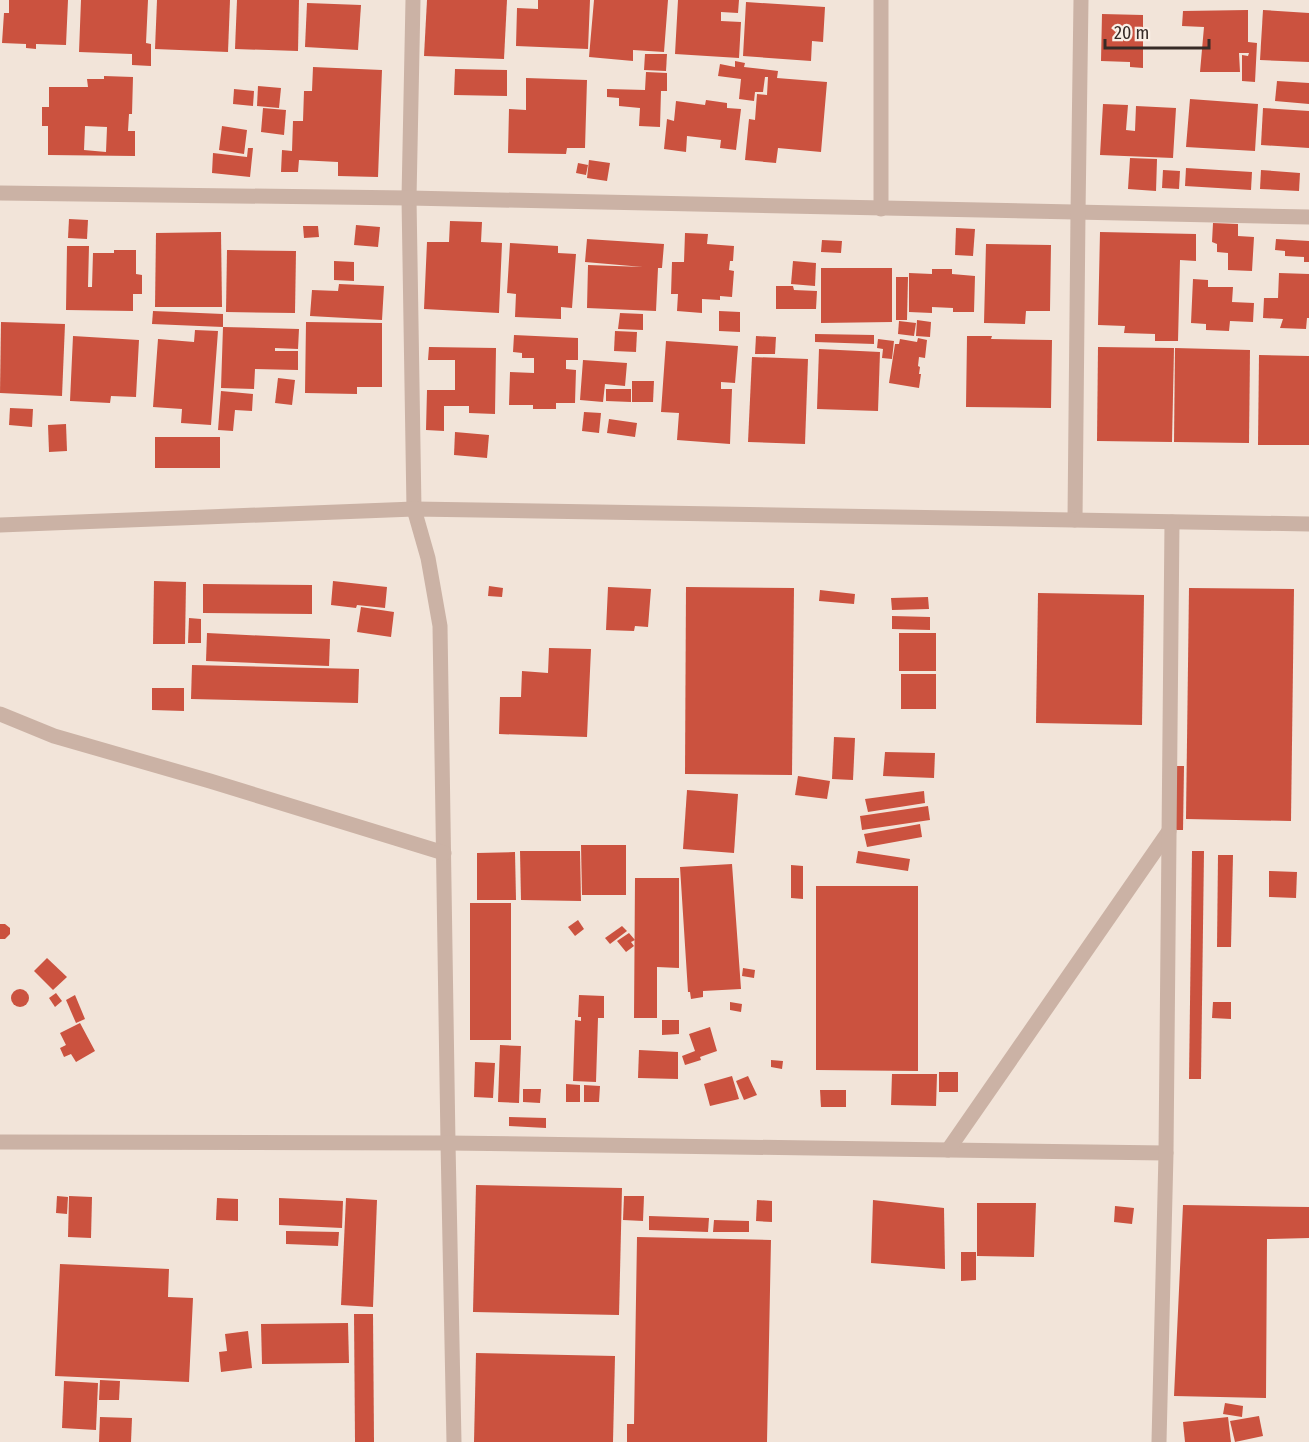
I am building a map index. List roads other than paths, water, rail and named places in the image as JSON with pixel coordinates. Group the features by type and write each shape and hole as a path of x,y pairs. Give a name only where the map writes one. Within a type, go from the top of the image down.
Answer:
{"street":[{"path":"413,0 409,198 414,509 428,558 440,626 454,1442"},
{"path":"881,0 881,209"},
{"path":"1075,520 1081,0"},
{"path":"0,193 409,198 1309,217"},
{"path":"0,525 414,509 1309,524"},
{"path":"1159,1442 1166,1152 1172,522"},
{"path":"0,714 54,736 444,853"},
{"path":"948,1150 1169,831"},
{"path":"0,1142 448,1143 1166,1152"}]}
